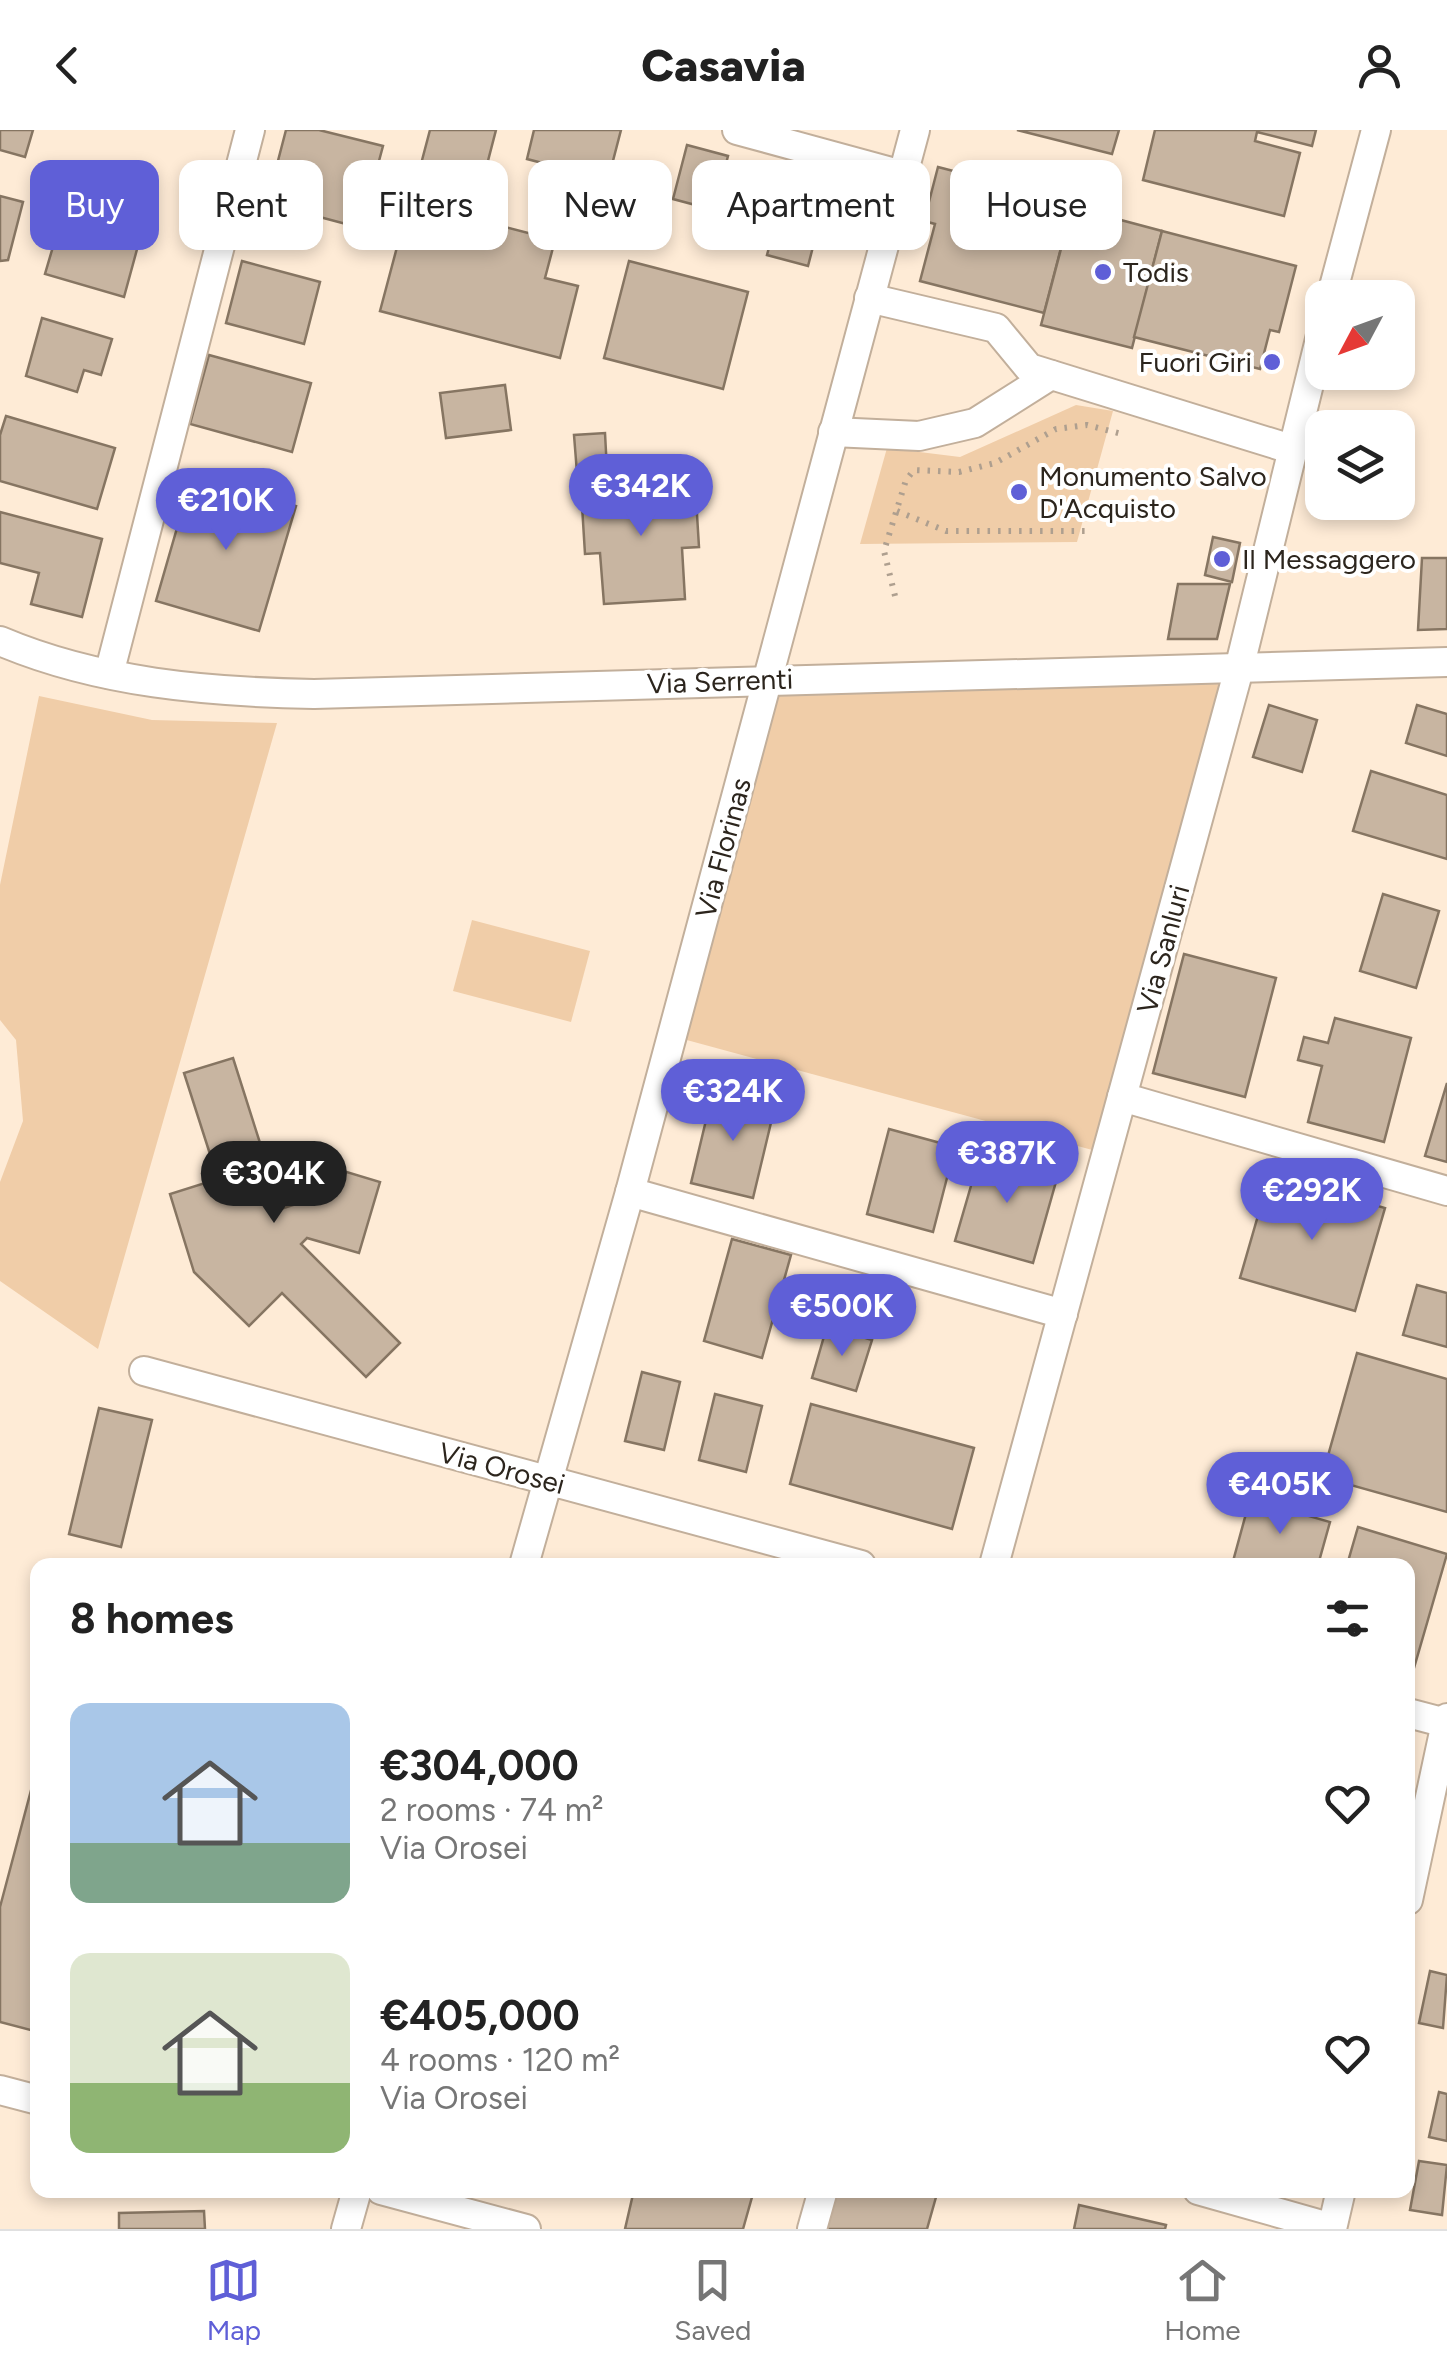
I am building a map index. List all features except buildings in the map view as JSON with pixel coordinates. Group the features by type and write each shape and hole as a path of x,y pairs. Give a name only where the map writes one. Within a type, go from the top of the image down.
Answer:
{"street":[{"path":"110,674 250,130"},
{"path":"737,130 847,160"},
{"name":"Via Florinas","path":"906,160 915,130"},
{"path":"1337,280 1376,130"},
{"name":"Via Florinas","path":"526,1558 630,1192 882,250"},
{"path":"869,298 996,328 1029,368 1291,449"},
{"path":"833,432 918,436 975,423 1051,375"},
{"name":"Via Sanluri","path":"996,1558 1239,670 1306,390"},
{"name":"Via Serrenti","path":"0,640 110,674 236,692 314,694 768,678 1239,670 1447,662"},
{"path":"1122,1098 1447,1191"},
{"path":"630,1192 1062,1314"},
{"name":"Via Orosei","path":"144,1371 835,1558"},
{"path":"1415,1714 1446,1721 1415,1867"},
{"path":"0,2090 30,2098"},
{"path":"346,2229 354,2198"},
{"path":"411,2198 526,2229"},
{"path":"812,2229 821,2198"},
{"path":"1226,2198 1332,2228 1339,2198"}],"path":[{"path":"895,596 884,551 906,480 914,470 959,472 995,464 1056,429 1087,425 1122,434"},
{"path":"898,510 946,531 1089,532"}],"shaded area":[{"path":"1076,405 1113,411 1077,542 860,544 887,448 960,457"},
{"path":"1239,669 1107,1154 672,1036 768,678"},
{"path":"39,696 152,720 277,723 98,1349 0,1281 0,1182 23,1121 16,1040 0,1020 0,885"},
{"path":"472,920 590,951 571,1022 453,991"}],"place":[{"name":"Todis","path":"1103,272"},
{"name":"Fuori Giri","path":"1272,362"},
{"name":"Monumento Salvo D'Acquisto","path":"1019,492"},
{"name":"Il Messaggero","path":"1222,559"}]}
